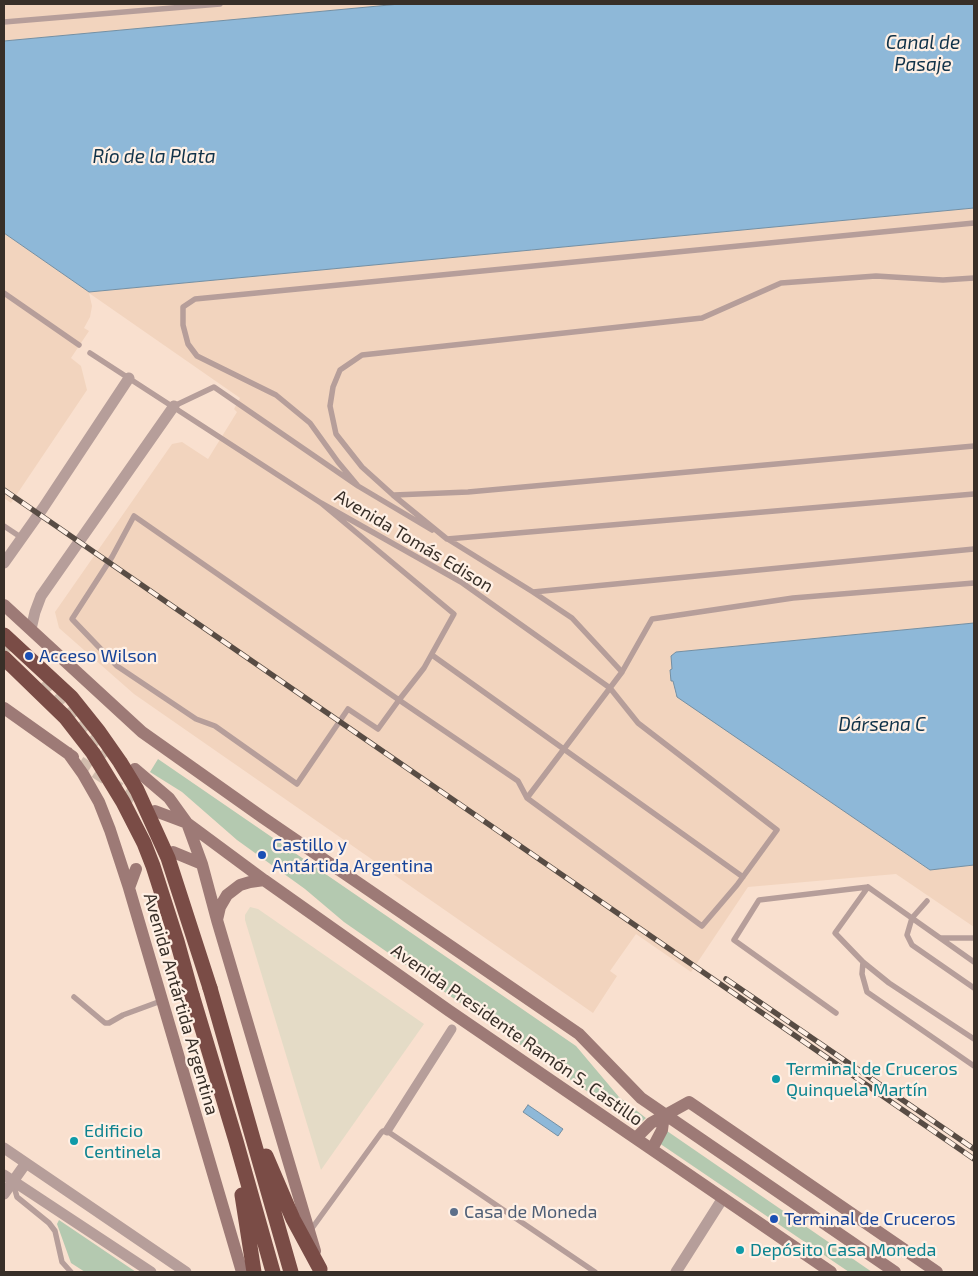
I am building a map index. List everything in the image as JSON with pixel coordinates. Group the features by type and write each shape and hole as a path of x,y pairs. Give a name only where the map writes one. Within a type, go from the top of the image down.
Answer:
{"highway":[{"path":"4,635 71,697 99,732 133,783 158,834 168,858 210,988 291,1272"},
{"path":"4,658 66,717 93,753 123,802 144,843 177,941 273,1272"},
{"path":"233,1071 264,1154 293,1219 321,1271"},
{"path":"236,1141 254,1272"}],"main road":[{"name":"Avenida Presidente Ramón S. Castillo","path":"4,605 142,732 285,833 578,1034 630,1088 664,1115 895,1272"},
{"path":"4,708 80,762"},
{"name":"Avenida Antártida Argentina","path":"68,753 84,774 99,802 110,830 129,888 242,1272"},
{"name":"Avenida Presidente Ramón S. Castillo","path":"135,769 169,798 187,822 264,880 448,1010 831,1272"},
{"name":"Avenida Presidente Ramón S. Castillo","path":"155,811 187,822"},
{"path":"187,822 202,864 321,1271"},
{"path":"173,852 202,864"},
{"path":"129,888 136,870"},
{"path":"217,920 220,907 240,885 264,880"},
{"name":"Avenida Presidente Ramón S. Castillo","path":"664,1115 689,1102 938,1272"},
{"path":"636,1138 664,1115"},
{"path":"652,1149 662,1130 664,1115"}],"street":[{"path":"4,563 129,378"},
{"path":"31,629 34,612 41,596 174,406"},
{"path":"387,1130 452,1029"},
{"path":"4,1148 186,1272"},
{"path":"4,1194 8,1178 26,1163"},
{"path":"8,1178 151,1272"},
{"path":"676,1272 723,1198"}],"lane":[{"path":"4,22 220,4"},
{"path":"358,486 310,423 276,395 197,356 188,344 183,325 183,307 195,299 974,223"},
{"path":"974,278 942,280 876,276 782,283 702,318 362,355 340,370 330,406 336,434 362,467 393,496 447,539 974,494"},
{"path":"4,293 79,345"},
{"name":"Avenida Tomás Edison","path":"90,353 321,503 461,582 610,688 638,723 777,830 743,876"},
{"path":"174,406 214,387 358,486 533,592 572,618 622,672"},
{"path":"393,496 468,492 974,446"},
{"path":"321,503 454,614 424,668 400,700 378,729 348,709 297,784 215,726 196,719 117,666 72,619 112,557 134,516 400,700 518,780 527,798 702,926 743,876 432,655"},
{"path":"4,526 22,538"},
{"path":"533,592 974,549"},
{"path":"527,798 622,672 652,619 793,598 974,583"},
{"path":"868,887 835,933 863,962 889,983 974,1039"},
{"path":"836,1012 734,940 759,900 868,887 974,962"},
{"path":"927,901 912,918 906,935 912,945 974,988"},
{"path":"941,938 974,938"},
{"path":"863,962 862,974 867,992 974,1066"},
{"path":"74,997 105,1023 162,1001"},
{"path":"309,1232 381,1133 387,1130 595,1272"},
{"path":"8,1178 17,1197 49,1223 55,1231 62,1262 71,1272"}],"shaded area":[{"path":"4,4 400,4 4,41"},
{"path":"974,208 974,623 676,652 673,681 675,694 929,870 974,865 974,927 896,874 748,887 691,972 636,934 610,971 617,976 593,1013 134,694 59,628 55,612 172,444 182,442 208,459 237,412 234,409 240,398 89,293 92,306 90,317 84,328 89,331 71,358 81,366 87,390 11,503 4,498 4,233 89,292"},
{"path":"250,907 258,909 424,1024 321,1170 245,920 245,915"}],"green space":[{"path":"158,759 576,1046 619,1097 646,1118 637,1126 344,922 305,889 237,840 182,792 150,772"},
{"path":"667,1131 872,1272 849,1272 659,1143"},
{"path":"59,1220 136,1272 85,1272 71,1263 57,1224"}],"water":[{"name":"Río de la Plata","path":"400,4 974,4 974,208 89,292 4,233 4,41"},
{"name":"Dársena C","path":"974,623 974,865 930,870 677,697 673,681 671,681 671,656 676,652"},
{"path":"528,1105 563,1129 558,1136 523,1112"}],"tunnel":[{"path":"4,644 7,659 4,670"},
{"path":"44,681 97,743 109,754"},
{"path":"80,762 145,805"}],"railway":[{"path":"4,490 974,1159"},
{"path":"726,979 974,1149"}],"place":[{"name":"Acceso Wilson","path":"29,656"},
{"name":"Castillo y Antártida Argentina","path":"262,855"},
{"name":"Terminal de Cruceros Quinquela Martín","path":"776,1079"},
{"name":"Edificio Centinela","path":"74,1141"},
{"name":"Casa de Moneda","path":"454,1212"},
{"name":"Terminal de Cruceros","path":"774,1219"},
{"name":"Depósito Casa Moneda","path":"740,1250"}],"water label":[{"name":"Canal de Pasaje","path":"923,54"}]}
